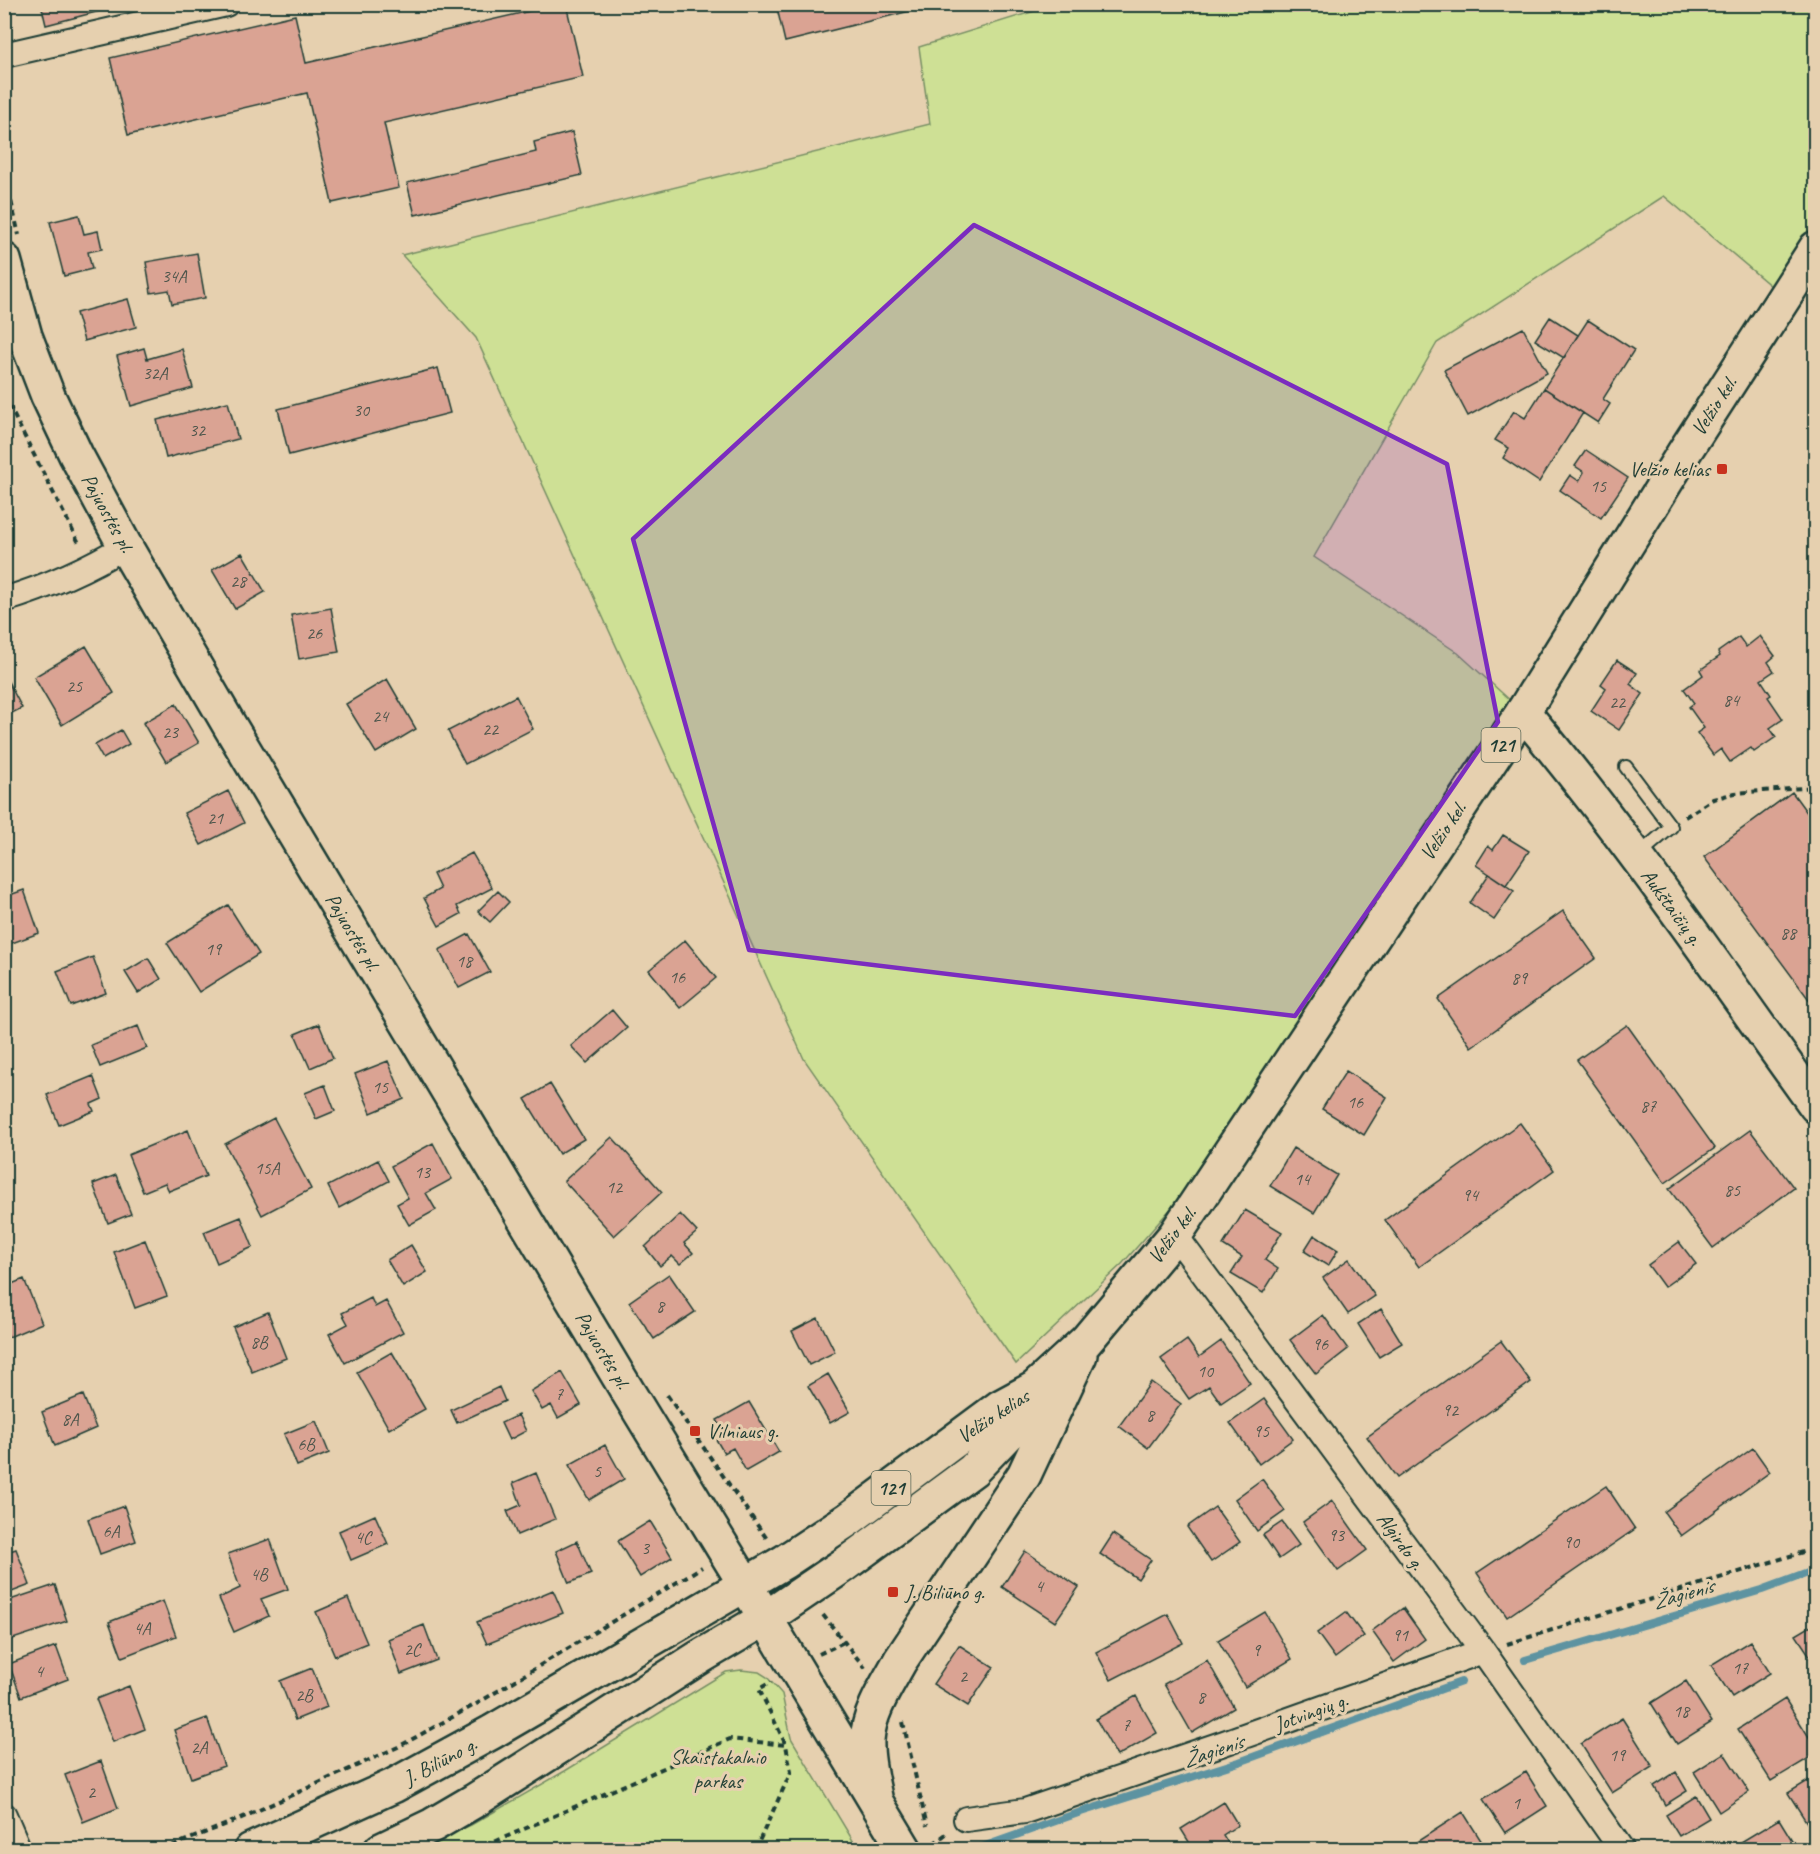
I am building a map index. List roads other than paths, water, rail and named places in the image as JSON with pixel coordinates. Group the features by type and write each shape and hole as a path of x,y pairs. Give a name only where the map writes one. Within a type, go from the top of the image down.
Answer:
{"main road":[{"name":"Velžio kel.","path":"1035,1388 1086,1341 1175,1235 1522,712 1815,248"},
{"name":"Pajuostės pl.","path":"12,249 26,336 48,396 76,455 125,546 627,1392 745,1584"},
{"name":"Aukštaičių g.","path":"1522,712 1571,770 1636,857 1815,1106"},
{"path":"875,1797 868,1761 867,1739 872,1717 883,1692 900,1661 1024,1475 1086,1341"},
{"name":"Velžio kelias","path":"745,1584 784,1562 849,1518 1000,1407 1035,1388"},
{"name":"Velžio kelias","path":"766,1618 901,1525 973,1470 1015,1426 1035,1388"},
{"path":"745,1584 905,1850"},
{"name":"J. Biliūno g.","path":"251,1850 393,1786 492,1732 745,1584"},
{"path":"381,1850 474,1802 700,1657 766,1618"}],"street":[{"path":"4,55 226,4"},
{"path":"4,600 36,590 91,567 125,546"},
{"name":"Algirdo g.","path":"1175,1235 1483,1651 1622,1850"},
{"name":"Jotvingių g.","path":"966,1819 1024,1810 1236,1739 1483,1651"},
{"path":"4,1815 19,1850"}],"lane":[{"path":"1626,767 1671,827 1636,857"}],"waterway":[{"name":"Žagienis","path":"1525,1660 1762,1590 1816,1570"},
{"name":"Žagienis","path":"974,1850 1081,1812 1239,1762 1461,1682"}],"place":[{"name":"Velžio kelias","path":"1722,469"},
{"name":"Vilniaus g.","path":"695,1431"},
{"name":"J. Biliūno g.","path":"893,1592"}],"park label":[{"name":"Skaistakalnio parkas","path":"718,1769"}]}
